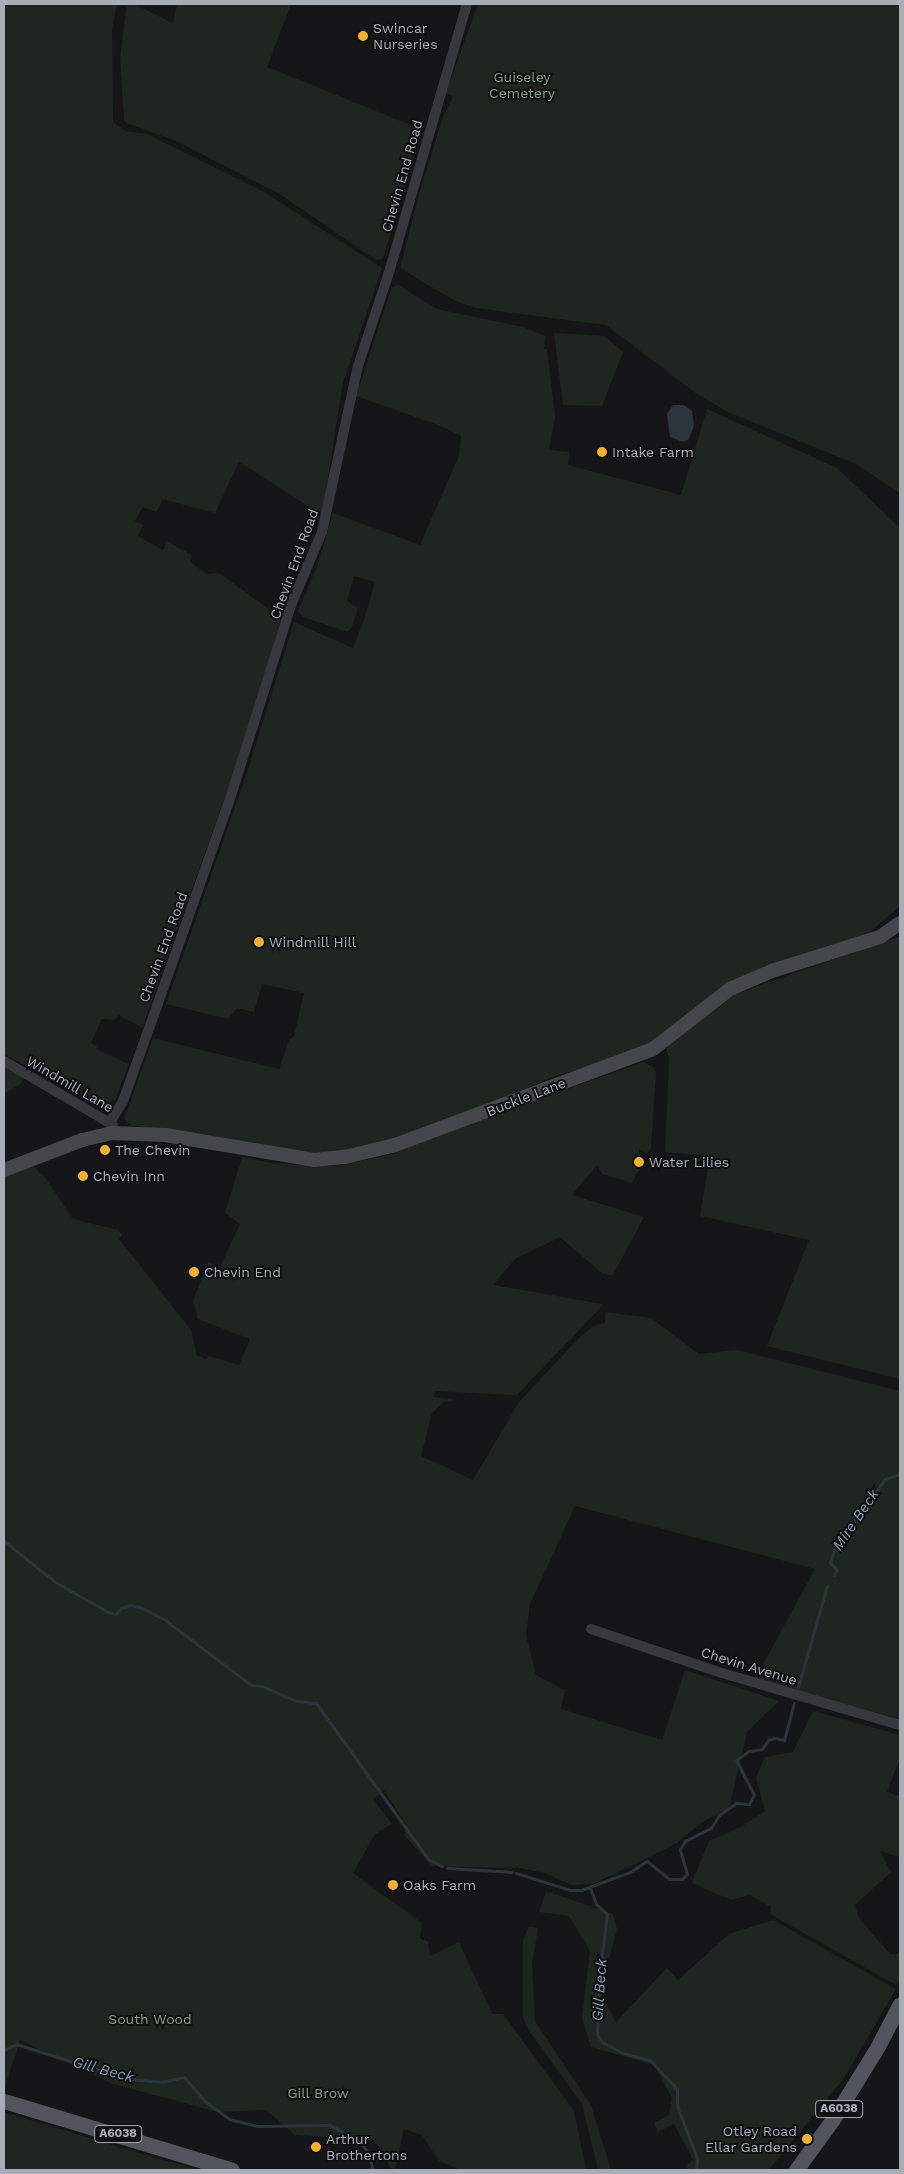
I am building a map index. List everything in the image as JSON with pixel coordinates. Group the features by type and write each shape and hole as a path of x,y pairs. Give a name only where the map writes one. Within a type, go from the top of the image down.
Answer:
{"main road":[{"name":"A6038","path":"796,2170 878,2046 900,2004"},
{"name":"A6038","path":"4,2101 232,2170"}],"street":[{"name":"Chevin End Road","path":"110,1122 123,1101 151,1024 230,802 291,605 322,532 358,366 390,269 467,4"},
{"name":"Buckle Lane","path":"4,1170 82,1140 121,1133 165,1136 314,1160 345,1157 395,1146 653,1049 730,989 772,971 880,938 900,924"},
{"name":"Windmill Lane","path":"4,1061 110,1122 121,1133"},
{"name":"Chevin Avenue","path":"591,1629 722,1673 900,1725"}],"green space":[{"path":"4,4 117,4 112,29 113,122 126,131 147,134 266,193 382,268 343,383 322,515 239,462 215,513 162,499 157,512 143,507 135,521 143,525 138,536 163,550 167,541 192,555 190,562 207,574 219,573 281,618 250,728 142,1028 119,1015 114,1020 102,1019 91,1043 97,1046 96,1049 129,1064 115,1100 101,1107 4,1054"},
{"path":"127,4 134,4 173,23 177,4 291,4 267,67 418,128 422,132 417,149 412,149 410,154 414,157 383,259 377,260 365,253 283,196 176,141 127,123 124,120 120,58"},
{"name":"Guiseley Cemetery","path":"478,4 900,4 900,493 856,464 728,412 697,394 606,325 476,308 455,301 400,268 419,194 443,117 453,96 446,93"},
{"path":"398,285 437,309 523,327 545,336 544,349 547,349 555,417 549,450 569,452 568,465 681,495 707,409 837,468 900,528 900,906 863,938 767,967 652,1043 624,1056 556,1076 397,1142 336,1152 299,1154 131,1125 124,1119 153,1038 279,1069 289,1040 294,1036 304,993 262,984 254,1012 237,1008 228,1019 166,1004 247,773 294,622 353,648 364,620 375,582 354,576 347,601 358,608 352,627 347,632 303,617 298,611 318,564 333,513 420,545 459,456 461,436 441,426 356,396 392,287"},
{"path":"554,333 604,336 623,352 602,406 563,405"},
{"path":"900,936 900,1379 767,1346 809,1240 700,1216 710,1156 665,1152 669,1058 666,1048 676,1038 736,994"},
{"path":"644,1062 654,1068 656,1073 651,1148 647,1153 639,1149 639,1154 645,1157 632,1183 602,1174 597,1165 572,1195 644,1217 613,1275 603,1274 560,1237 515,1259 493,1285 602,1304 600,1308 517,1395 435,1391 433,1397 452,1399 452,1401 444,1402 432,1413 421,1456 473,1480 519,1402 576,1341 593,1326 605,1323 605,1312 651,1318 699,1354 737,1350 900,1391 900,1719 755,1679 815,1569 575,1506 530,1604 526,1635 536,1675 565,1690 561,1709 662,1740 685,1670 779,1701 747,1732 729,1808 701,1823 677,1843 639,1862 595,1883 572,1885 544,1873 521,1868 432,1866 405,1836 406,1824 384,1790 373,1799 392,1824 375,1834 353,1873 422,1923 420,1938 428,1942 430,1956 459,1942 492,2014 503,2014 574,2111 586,2170 461,2170 439,2161 422,2135 404,2129 395,2170 392,2170 374,2140 295,2135 266,2110 218,2112 113,2084 20,2040 4,2090 4,1177 33,1166 44,1176 73,1219 118,1230 122,1235 119,1239 191,1330 197,1356 206,1359 209,1356 239,1365 250,1339 198,1319 193,1301 208,1262 220,1267 240,1224 225,1213 242,1157 272,1163 319,1166 342,1165 397,1153 398,1149"},
{"path":"4,1065 24,1077 22,1083 4,1094"},
{"path":"813,1711 900,1735 900,1758 887,1792 900,1796 900,1857 880,1851 891,1872 855,1905 859,1918 890,1954 900,1954 900,1978 896,1985 770,1914 771,1907 750,1895 731,1900 692,1883 709,1841 741,1827 765,1811 756,1778 765,1757 793,1752"},
{"path":"546,1891 613,1914 617,1929 600,1992 616,2022 667,1968 678,1980 729,1934 773,1920 896,1989 844,2078 769,2170 688,2170 687,2165 693,2160 674,2124 658,2132 654,2123 669,2115 672,2098 654,2065 591,2047 582,2018 590,1951 569,1916 539,1912"},
{"path":"529,1927 538,1928 532,1964 535,2021 591,2105 611,2170 598,2170 582,2104 530,2032 523,2017 523,1940"},
{"path":"4,2112 145,2155 200,2170 4,2170"}],"shaded area":[{"path":"673,405 684,405 692,411 694,426 689,439 683,442 670,437 667,414"}],"waterway":[{"name":"Mire Beck","path":"834,1575 837,1570 830,1563 835,1547 885,1479 900,1474"},
{"path":"4,1541 55,1582 108,1612 116,1614 121,1608 130,1605 140,1607 165,1620 251,1685 262,1686 296,1701 316,1703 428,1859 442,1866"},
{"name":"Mire Beck","path":"798,1687 827,1586"},
{"name":"Mire Beck","path":"516,1873 570,1890 581,1890 630,1872 647,1861 669,1879 682,1879 687,1874 680,1849 685,1841 711,1828 719,1815 736,1803 749,1804 754,1795 736,1760 749,1751 762,1749 768,1740 774,1738 784,1740 794,1703"},
{"path":"447,1868 512,1872"},
{"name":"Gill Beck","path":"590,1888 596,1904 607,1914 600,1969 597,2034 602,2042 623,2053 650,2060 677,2089 677,2106 697,2158 696,2170"},
{"name":"Gill Beck","path":"4,2050 16,2044 128,2079 161,2082 184,2077 206,2102 229,2119 258,2126 330,2125 358,2140 370,2155 372,2170"}],"place":[{"name":"Swincar Nurseries","path":"363,36"},
{"name":"Intake Farm","path":"602,452"},
{"name":"Windmill Hill","path":"259,942"},
{"name":"The Chevin","path":"105,1150"},
{"name":"Water Lilies","path":"639,1162"},
{"name":"Chevin Inn","path":"83,1176"},
{"name":"Chevin End","path":"194,1272"},
{"name":"Oaks Farm","path":"393,1885"},
{"name":"Otley Road Ellar Gardens","path":"807,2139"},
{"name":"Arthur Brothertons","path":"316,2147"}],"park label":[{"name":"South Wood","path":"150,2019"},
{"name":"Gill Brow","path":"318,2093"}]}
